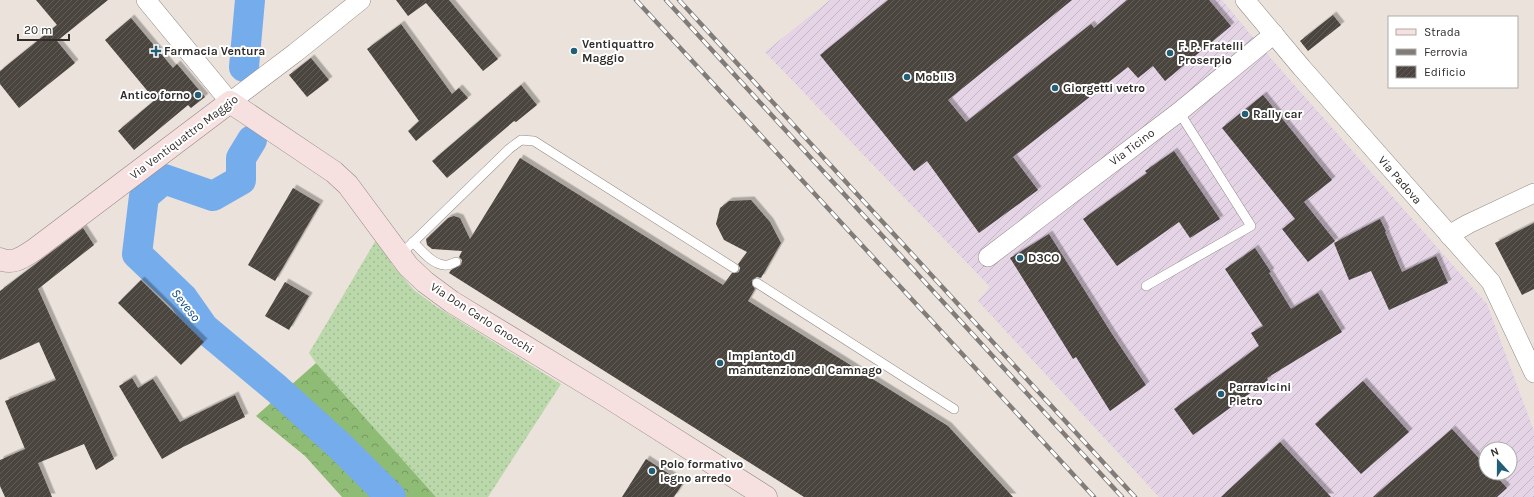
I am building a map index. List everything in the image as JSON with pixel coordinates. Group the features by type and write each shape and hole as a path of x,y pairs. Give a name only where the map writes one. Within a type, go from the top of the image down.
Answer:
{"street":[{"path":"146,0 230,102"},
{"name":"Via Ventiquattro Maggio","path":"0,259 13,261 22,258 34,250 295,53 361,0"},
{"name":"Via Padova","path":"1245,0 1491,282 1534,373"},
{"name":"Via Ticino","path":"988,257 1179,112 1274,34"},
{"name":"Via Don Carlo Gnocchi","path":"230,102 334,172 348,185 407,249 408,266 425,282 452,302 605,395 766,497"},
{"path":"1449,235 1468,224 1534,194"}],"lane":[{"path":"1146,286 1251,226 1179,112"},
{"path":"407,249 509,149 521,140 534,141 734,268"},
{"path":"407,249 424,253 437,263 445,266 456,262"},
{"path":"757,284 954,409"}],"shaded area":[{"path":"830,0 1222,0 1261,47 1487,304 1534,431 1534,497 1159,497 978,301 990,287 765,52"}],"green space":[{"path":"376,240 393,266 414,290 437,307 561,384 488,497 436,497 316,363 309,353"},
{"path":"316,363 436,497 342,497 305,456 256,416"}],"building":[{"path":"36,0 108,0 57,41 75,63 19,108 0,84 0,71 57,25"},
{"path":"396,0 449,0 498,59 483,71 426,3 408,16"},
{"path":"888,0 1072,0 948,100 966,122 1091,24 1094,28 1127,0 1209,0 1231,26 1165,81 1153,66 1138,78 1128,67 1013,157 1038,190 979,233 927,161 914,171 820,55"},
{"path":"1333,15 1341,25 1308,51 1300,41"},
{"path":"131,18 173,68 177,64 205,97 191,108 188,105 134,150 118,131 155,100 105,40"},
{"path":"401,24 452,94 459,88 468,98 416,141 408,131 419,121 367,49"},
{"path":"311,58 329,80 307,97 289,75"},
{"path":"521,85 537,105 516,122 514,121 447,178 432,161"},
{"path":"1263,95 1332,180 1304,202 1335,241 1308,262 1282,229 1295,219 1222,128"},
{"path":"1174,151 1220,219 1190,238 1179,222 1117,266 1083,219 1147,173 1145,171"},
{"name":"Impianto di manutenzione di Camnago","path":"520,158 723,285 732,273 739,272 740,268 738,264 747,252 724,240 716,224 720,208 729,201 751,200 770,222 781,243 761,278 757,277 752,280 752,285 755,289 748,301 948,426 1013,497 804,497 449,273 451,270 461,265 462,260 459,257 462,251 432,249 427,245 426,239 448,218 454,216 460,218 470,239"},
{"path":"293,188 320,204 275,281 248,265"},
{"path":"1380,219 1402,272 1436,256 1448,283 1389,310 1371,271 1349,280 1334,243"},
{"path":"1534,223 1534,289 1522,295 1495,243"},
{"path":"83,228 94,245 38,289 114,459 96,470 84,444 38,463 52,497 5,497 0,486 0,460 25,449 5,401 56,380 39,342 0,360 0,291"},
{"path":"1049,234 1146,385 1110,411 1076,357 1073,359 1010,258"},
{"path":"1255,248 1271,272 1269,273 1291,309 1318,293 1342,332 1267,378 1268,380 1193,435 1174,409 1259,346 1251,333 1263,326 1225,269"},
{"path":"141,280 204,342 181,365 118,303"},
{"path":"285,282 309,296 289,330 265,316"},
{"path":"132,378 138,388 153,379 180,422 235,395 245,417 183,447 162,459 119,386"},
{"path":"1363,381 1409,432 1361,474 1315,424"},
{"path":"1452,429 1478,457 1478,481 1500,481 1507,488 1497,497 1373,497"},
{"path":"1280,442 1331,497 1221,497"},
{"name":"Polo formativo legno arredo","path":"646,459 683,483 674,497 622,497"}],"waterway":[{"name":"Seveso","path":"244,67 250,0"},
{"name":"Seveso","path":"252,140 241,158 241,180 213,196 164,179 144,196 137,254 183,298 204,328 277,389 341,447 391,497"}],"railway":[{"path":"636,0 1094,497"},
{"path":"666,0 1122,497"},
{"path":"679,0 1135,497"}],"place":[{"name":"Farmacia Ventura","path":"156,51"},
{"name":"Ventiquattro Maggio","path":"574,51"},
{"name":"F. P. Fratelli Proserpio","path":"1170,53"},
{"name":"Mobil3","path":"907,77"},
{"name":"Giorgetti vetro","path":"1055,88"},
{"name":"Antico forno","path":"198,95"},
{"name":"Rally car","path":"1245,114"},
{"name":"D3CO","path":"1020,258"},
{"name":"Impianto di manutenzione di Camnago","path":"720,363"},
{"name":"Parravicini Pietro","path":"1221,394"},
{"name":"Polo formativo legno arredo","path":"652,471"}]}
